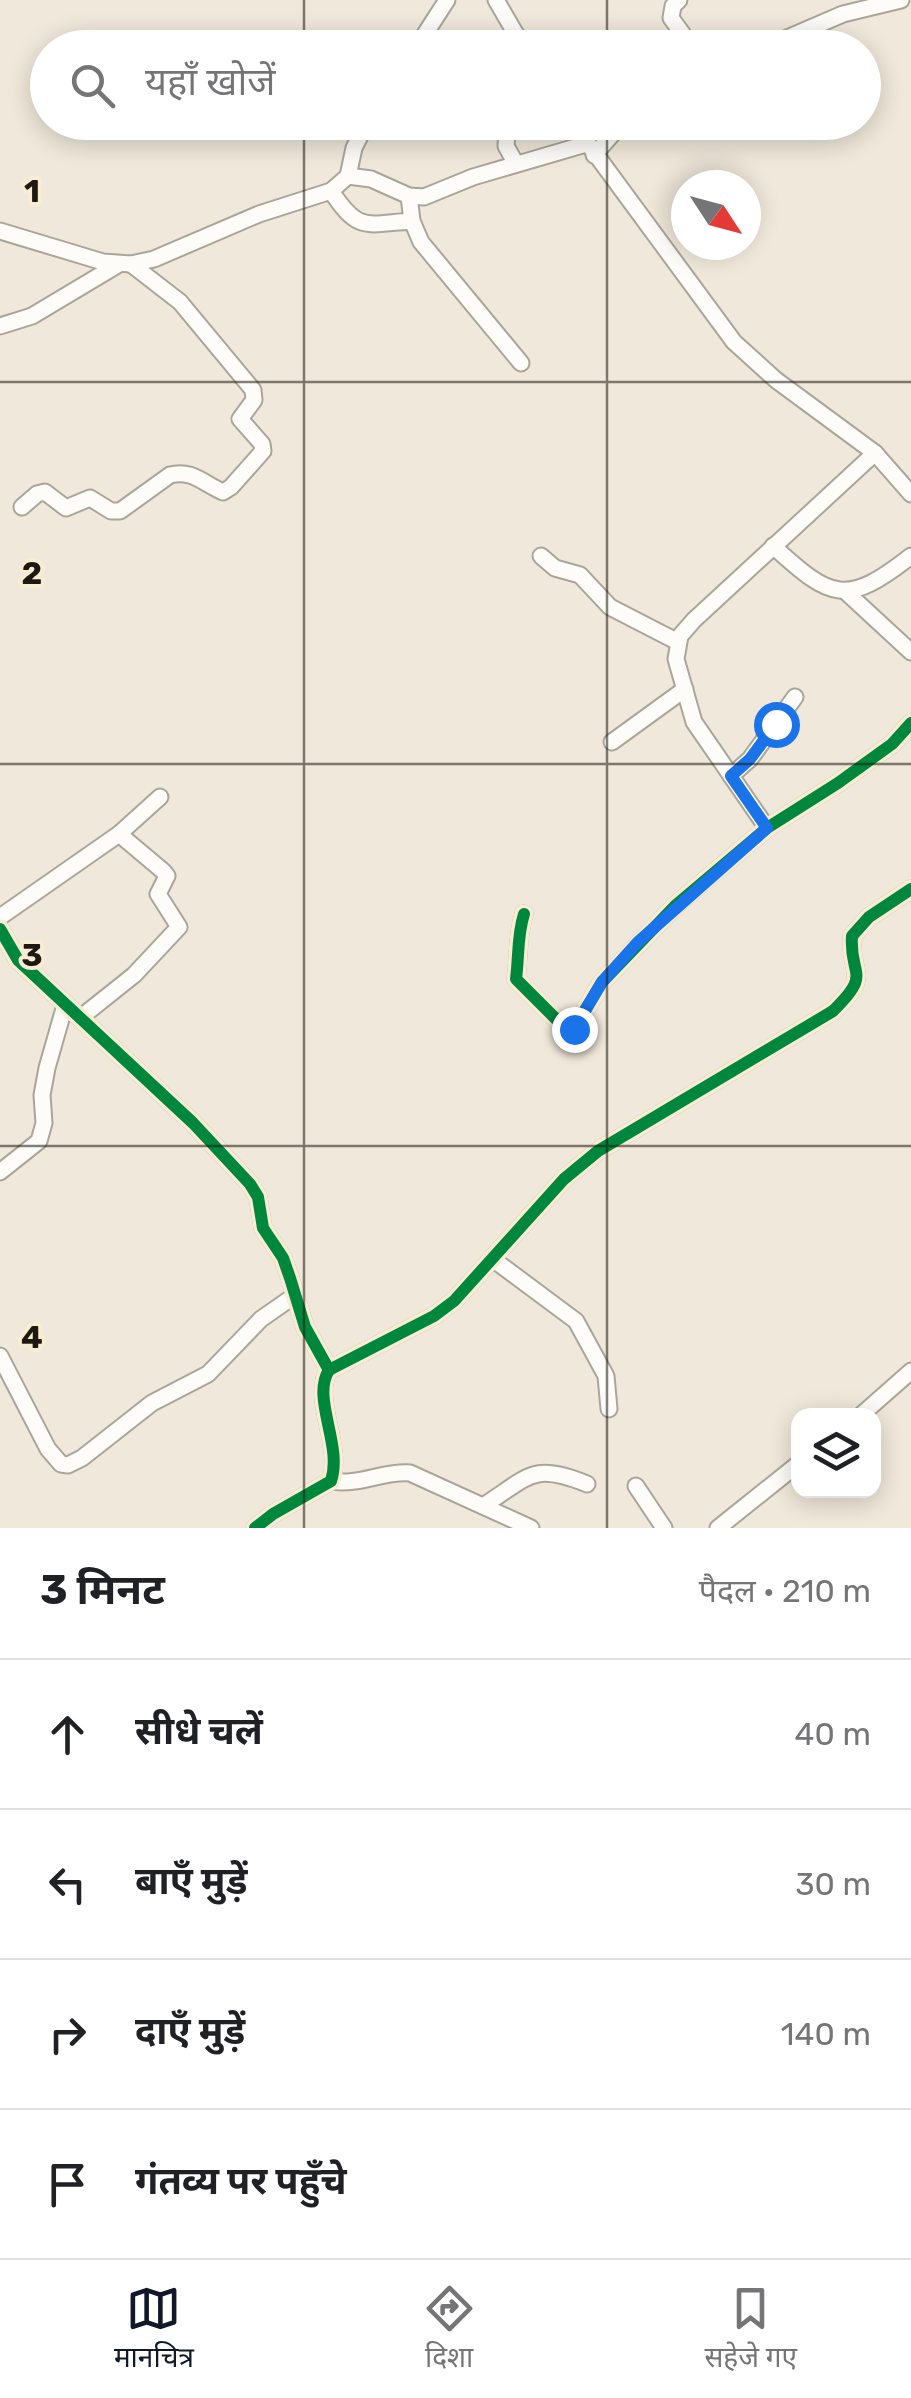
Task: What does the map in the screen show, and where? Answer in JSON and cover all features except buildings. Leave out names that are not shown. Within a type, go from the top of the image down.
[{"type":"street","points":[[428,30],[447,0]]},
{"type":"street","points":[[496,0],[514,30]]},
{"type":"street","points":[[679,0],[671,18],[680,30]]},
{"type":"street","points":[[806,30],[843,14],[901,0]]},
{"type":"street","points":[[0,326],[32,316],[125,264],[166,254],[259,214],[331,191],[348,176],[358,140]]},
{"type":"street","points":[[506,140],[516,164]]},
{"type":"street","points":[[584,140],[734,342],[776,380],[875,453],[911,494]]},
{"type":"street","points":[[348,176],[371,178],[409,196],[442,192],[473,177],[516,164],[590,150],[602,140]]},
{"type":"street","points":[[331,191],[348,216],[359,223],[412,221]]},
{"type":"street","points":[[409,196],[412,221],[432,257],[521,363]]},
{"type":"street","points":[[0,231],[125,264],[180,302],[253,390],[254,400],[240,419],[264,451],[223,492],[179,472],[170,474],[120,511],[111,511],[90,498],[66,508],[44,492],[22,507]]},
{"type":"street","points":[[767,828],[702,736],[676,659],[678,642],[694,620],[875,453]]},
{"type":"street","points":[[773,546],[810,580],[846,591],[860,590],[911,556]]},
{"type":"street","points":[[541,556],[556,568],[580,575],[610,606],[678,642]]},
{"type":"street","points":[[846,591],[911,652]]},
{"type":"street","points":[[612,742],[685,689]]},
{"type":"street","points":[[731,776],[750,759],[795,697]]},
{"type":"street","points":[[524,914],[516,936],[516,979],[559,1022],[574,1029],[602,982],[638,942],[767,828],[838,783],[909,729]]},
{"type":"street","points":[[0,917],[119,834],[160,797]]},
{"type":"street","points":[[80,1018],[134,975],[179,927],[158,894],[167,876],[119,834]]},
{"type":"street","points":[[331,1481],[336,1464],[322,1387],[330,1370],[434,1316],[454,1301],[564,1179],[598,1151],[833,1010],[854,987],[858,976],[852,936],[869,917],[911,889]]},
{"type":"street","points":[[0,929],[18,960],[193,1123],[250,1184],[258,1198],[263,1228],[283,1258],[305,1327],[330,1370]]},
{"type":"street","points":[[0,1172],[39,1141],[44,1122],[46,1068],[65,1004]]},
{"type":"street","points":[[494,1260],[576,1321],[606,1376],[609,1409]]},
{"type":"street","points":[[0,1356],[48,1449],[61,1464],[68,1465],[152,1403],[208,1374],[261,1319],[294,1296]]},
{"type":"street","points":[[869,1408],[911,1371]]},
{"type":"street","points":[[718,1528],[791,1470]]},
{"type":"street","points":[[256,1528],[331,1481],[363,1482],[396,1472],[410,1473],[531,1528]]},
{"type":"street","points":[[483,1506],[539,1472],[559,1473],[587,1484]]},
{"type":"street","points":[[636,1486],[664,1528]]},
{"type":"cycle path","points":[[524,914],[516,979],[559,1022],[574,1029],[602,982],[676,905],[767,828],[892,744],[911,723]]},
{"type":"cycle path","points":[[255,1528],[331,1481],[333,1452],[323,1394],[329,1370],[434,1316],[454,1301],[564,1179],[598,1151],[833,1011],[856,981],[852,936],[869,917],[911,889]]},
{"type":"cycle path","points":[[0,929],[18,960],[193,1123],[250,1184],[258,1197],[263,1228],[283,1258],[305,1327],[329,1370]]},
{"type":"route","points":[[574,1029],[602,982],[638,942],[767,828],[731,776],[750,759],[776,724]]}]
